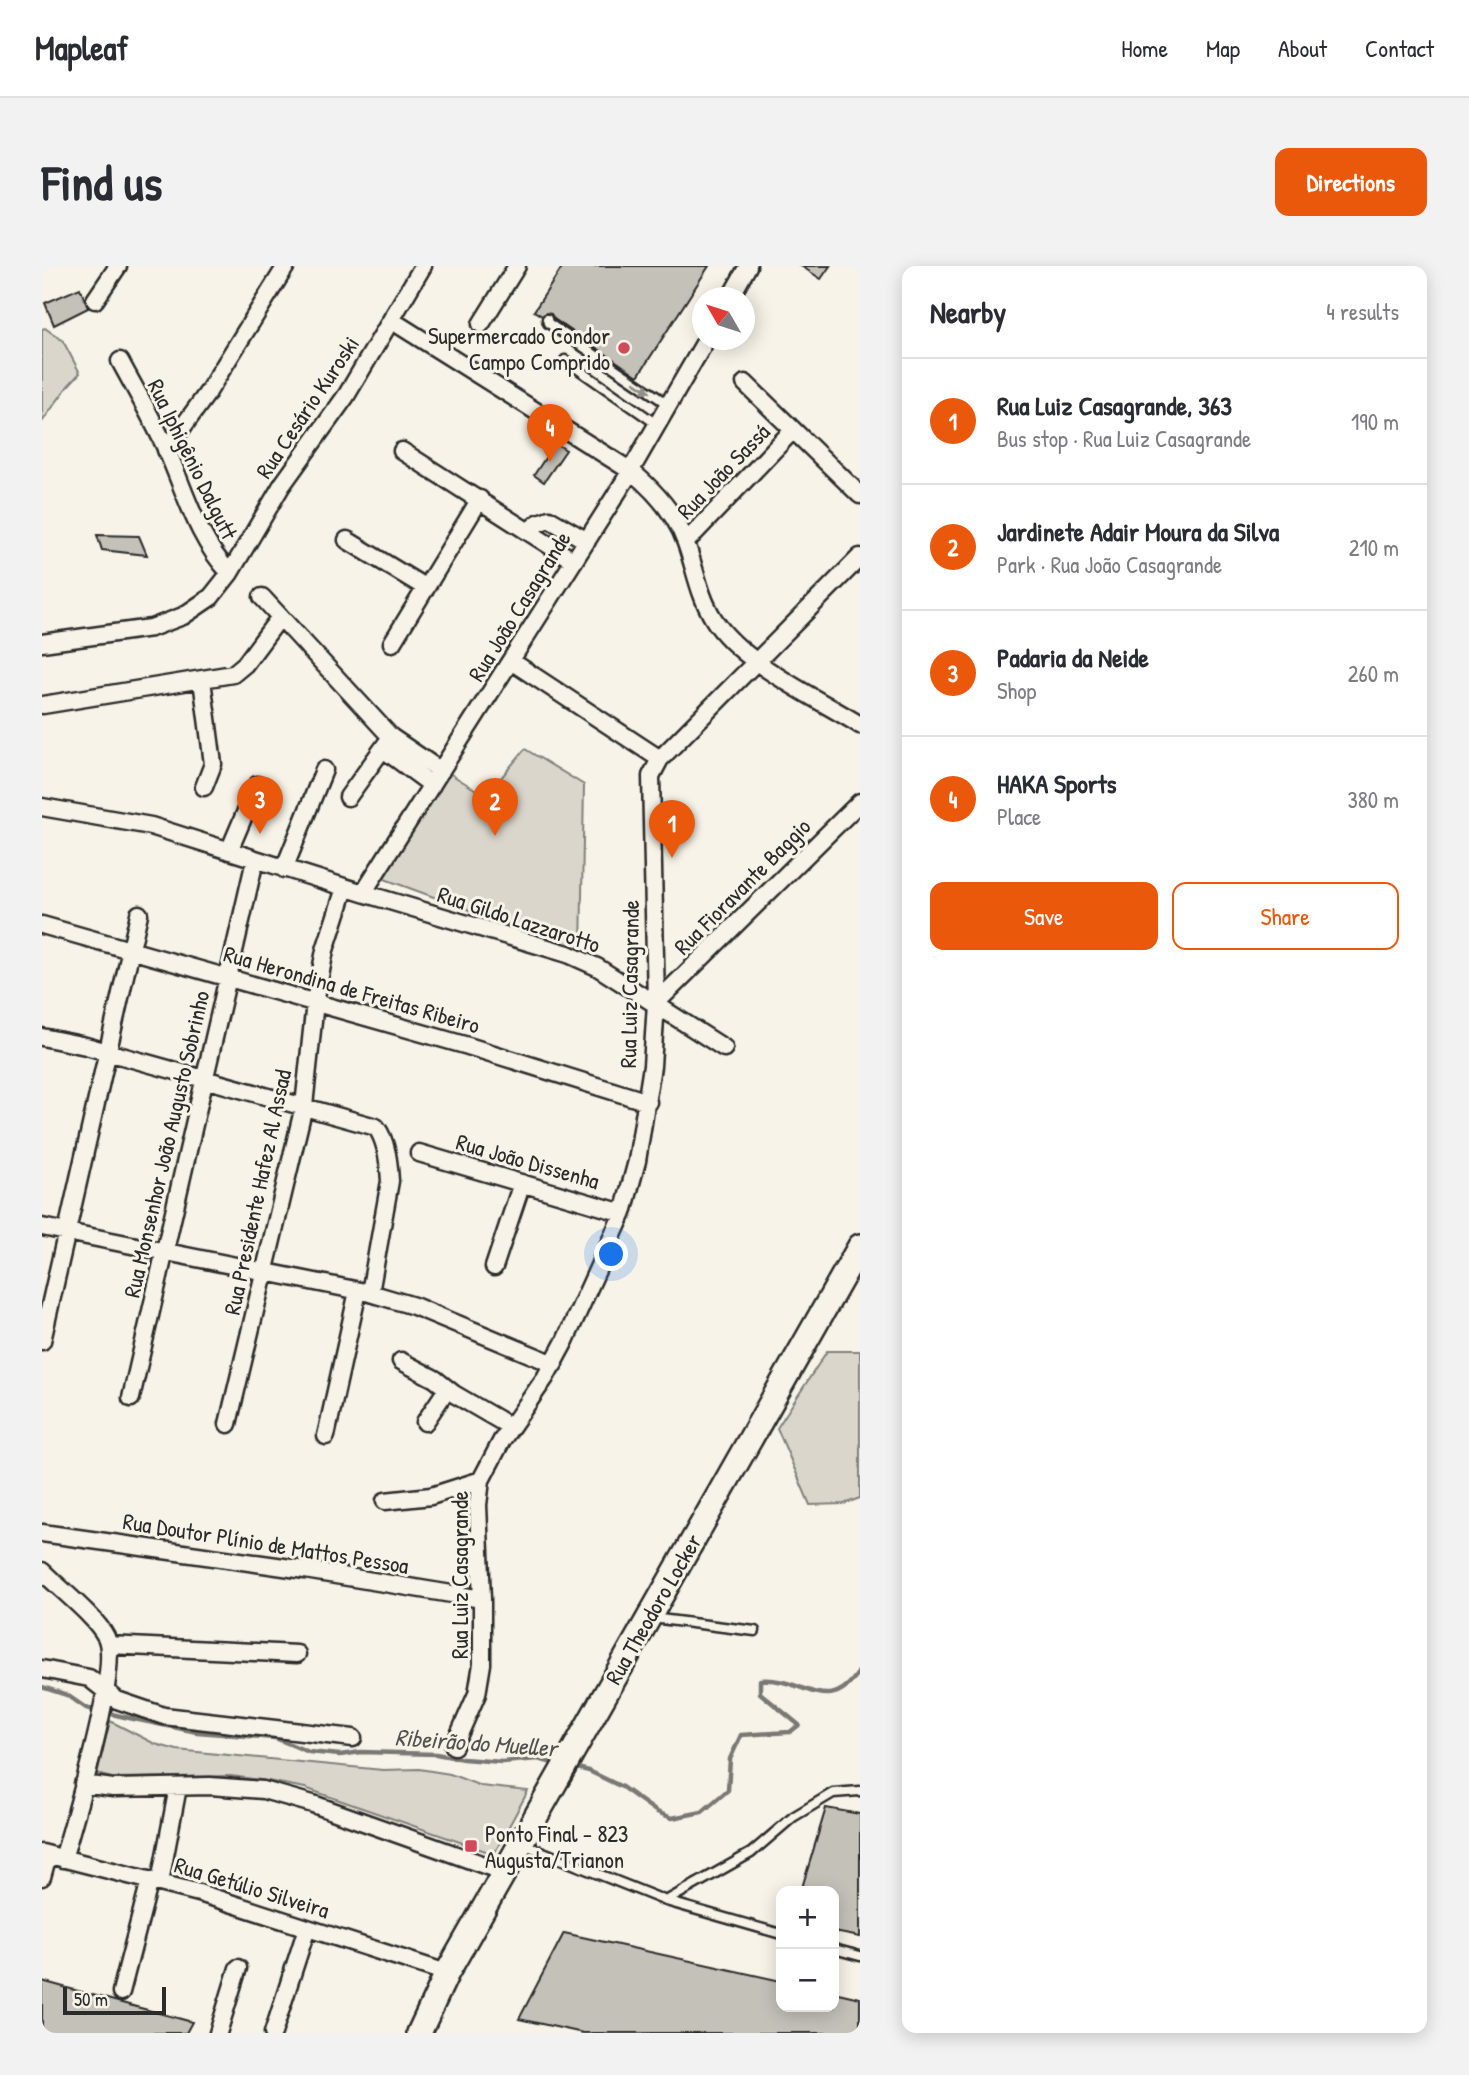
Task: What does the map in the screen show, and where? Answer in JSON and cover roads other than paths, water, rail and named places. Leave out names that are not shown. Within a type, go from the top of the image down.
[{"type":"main road","name":"Rua Theodoro Locker","points":[[419,2033],[447,1973],[860,1246]]},
{"type":"main road","name":"Rua Theodoro Locker","points":[[405,2033],[447,1973]]},
{"type":"street","points":[[95,300],[118,266]]},
{"type":"street","points":[[166,450],[206,396],[286,266]]},
{"type":"street","name":"Rua Cesário Kuroski","points":[[42,643],[136,632],[169,623],[211,597],[230,573],[282,485],[346,396],[423,266]]},
{"type":"street","points":[[481,324],[517,266]]},
{"type":"street","points":[[736,287],[748,266]]},
{"type":"street","points":[[391,320],[631,471],[664,504],[681,530],[713,619],[756,662],[860,725]]},
{"type":"street","name":"Rua João Casagrande","points":[[363,893],[631,471],[700,350]]},
{"type":"street","name":"Rua Iphigênio Dalgutt","points":[[120,360],[166,450],[205,542],[230,573]]},
{"type":"street","points":[[745,383],[860,495]]},
{"type":"street","name":"Rua João Sassá","points":[[686,542],[793,430]]},
{"type":"street","points":[[402,451],[574,561]]},
{"type":"street","points":[[392,643],[480,499]]},
{"type":"street","points":[[529,531],[544,519],[549,519],[587,541]]},
{"type":"street","points":[[347,540],[426,588]]},
{"type":"street","name":"Rua Luiz Casagrande","points":[[454,1746],[471,1708],[480,1679],[482,1599],[478,1504],[481,1480],[511,1427],[554,1364],[577,1317],[623,1213],[637,1161],[648,1102],[656,1003],[650,776],[660,759],[860,557]]},
{"type":"street","points":[[262,597],[387,743],[432,785]]},
{"type":"street","points":[[43,705],[226,677],[239,670],[280,617]]},
{"type":"street","points":[[511,661],[660,759]]},
{"type":"street","points":[[202,680],[213,764],[204,787]]},
{"type":"street","points":[[387,743],[441,771]]},
{"type":"street","points":[[348,797],[387,743]]},
{"type":"street","points":[[284,869],[324,770]]},
{"type":"street","points":[[229,850],[257,785]]},
{"type":"street","name":"Rua Fioravante Baggio","points":[[656,1003],[860,802]]},
{"type":"street","name":"Rua Gildo Lazzarotto","points":[[42,807],[132,821],[568,954],[597,967],[724,1048]]},
{"type":"street","name":"Rua Monsenhor João Augusto Sobrinho","points":[[131,1398],[255,860]]},
{"type":"street","name":"Rua Presidente Hafez Al Assad","points":[[228,1424],[304,1106],[315,1002],[325,950],[345,888]]},
{"type":"street","points":[[42,1341],[139,914]]},
{"type":"street","name":"Rua Herondina de Freitas Ribeiro","points":[[42,925],[468,1046],[648,1102]]},
{"type":"street","points":[[42,1037],[376,1127],[382,1137],[390,1181],[326,1436]]},
{"type":"street","name":"Rua João Dissenha","points":[[419,1153],[623,1213]]},
{"type":"street","points":[[494,1268],[522,1183]]},
{"type":"street","points":[[42,1227],[364,1292],[414,1306],[554,1364]]},
{"type":"street","points":[[401,1361],[511,1427]]},
{"type":"street","points":[[425,1422],[447,1389]]},
{"type":"street","points":[[385,1501],[431,1496],[481,1480]]},
{"type":"street","name":"Rua Doutor Plínio de Mattos Pessoa","points":[[42,1533],[305,1570],[482,1599]]},
{"type":"street","points":[[42,1571],[97,1625],[109,1645],[103,1705],[83,1784],[42,1877]]},
{"type":"street","points":[[109,1645],[297,1654]]},
{"type":"street","points":[[42,1669],[89,1678],[103,1705]]},
{"type":"street","points":[[103,1705],[134,1707],[164,1716],[353,1738]]},
{"type":"street","points":[[83,1784],[113,1788],[235,1787],[288,1796],[504,1872]]},
{"type":"street","points":[[121,1992],[155,1881],[178,1787]]},
{"type":"street","name":"Rua Getúlio Silveira","points":[[51,1856],[155,1881],[447,1973]]},
{"type":"street","points":[[273,2033],[307,1928]]},
{"type":"street","points":[[213,2032],[238,1968]]},
{"type":"lane","points":[[547,319],[548,323],[669,405]]},
{"type":"lane","points":[[565,360],[658,425]]},
{"type":"lane","points":[[649,1618],[755,1631]]},
{"type":"lane","points":[[666,1901],[751,1853],[793,1817],[833,1793],[860,1791]]},
{"type":"lane","points":[[521,1843],[666,1901],[776,1933]]},
{"type":"lane","points":[[839,1950],[860,1956]]},
{"type":"waterway","name":"Ribeirão do Mueller","points":[[573,1767],[589,1771],[622,1787],[657,1812],[672,1818],[702,1812],[728,1790],[730,1759],[741,1735],[790,1732],[799,1725],[760,1693],[760,1680],[776,1680],[826,1694],[837,1692],[848,1685],[860,1670]]},
{"type":"waterway","name":"Ribeirão do Mueller","points":[[42,1687],[67,1695],[86,1708],[197,1732],[275,1738],[309,1752],[340,1755],[361,1752],[436,1754],[502,1762],[538,1759],[557,1764]]},
{"type":"place","name":"Supermercado Condor Campo Comprido","points":[[624,348]]},
{"type":"place","name":"HAKA Sports","points":[[550,462]]},
{"type":"place","name":"Padaria da Neide","points":[[260,834]]},
{"type":"place","name":"Jardinete Adair Moura da Silva","points":[[495,836]]},
{"type":"place","name":"Rua Luiz Casagrande, 363","points":[[672,858]]},
{"type":"place","name":"Ponto Final - 823 Augusta/Trianon","points":[[471,1846]]}]
